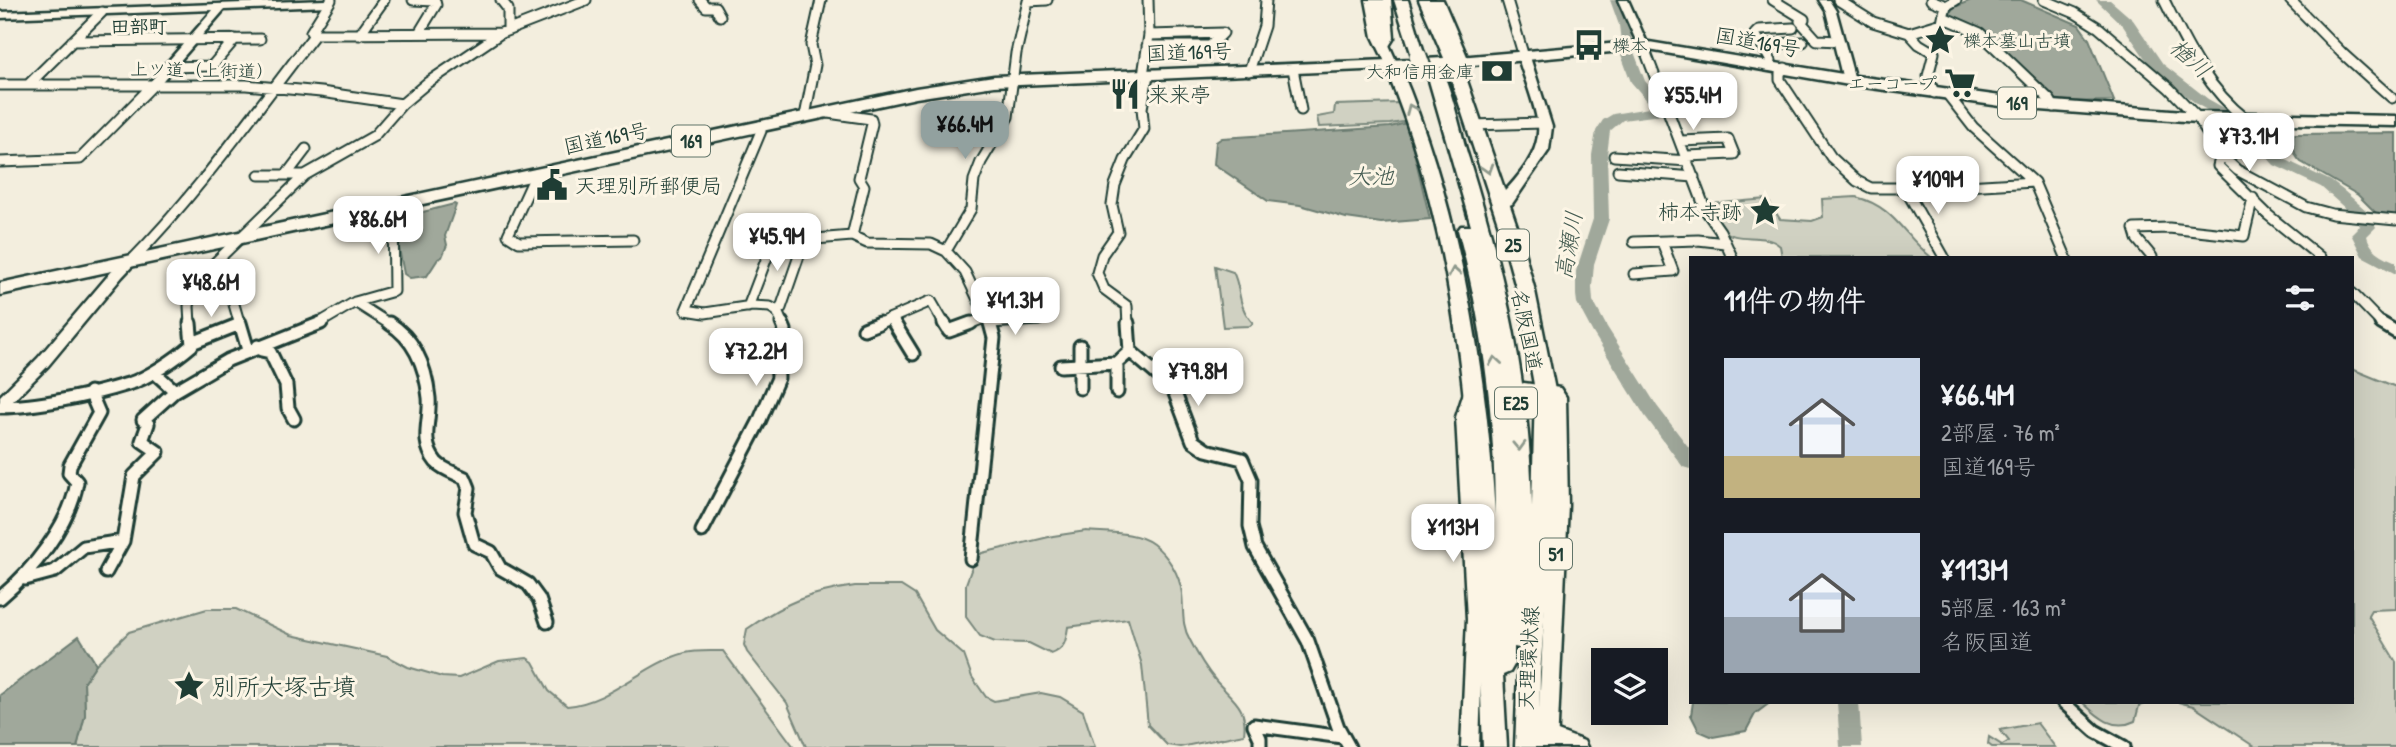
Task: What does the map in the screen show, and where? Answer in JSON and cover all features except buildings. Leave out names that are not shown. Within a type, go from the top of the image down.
[{"type":"highway","points":[[1384,0],[1387,37],[1384,43]]},
{"type":"highway","name":"E25","points":[[1401,0],[1437,63]]},
{"type":"highway","name":"E25","points":[[1412,0],[1437,63]]},
{"type":"highway","points":[[1426,0],[1445,38],[1437,63]]},
{"type":"highway","name":"国道169号","points":[[0,289],[805,116],[954,86],[1012,80],[1437,63],[1643,46],[1941,94],[2054,107],[2246,120],[2396,121]]},
{"type":"highway","name":"25","points":[[1437,63],[1465,104],[1526,291],[1535,390]]},
{"type":"highway","name":"名阪国道","points":[[1437,63],[1498,378],[1504,527],[1501,747]]},
{"type":"highway","name":"名阪国道","points":[[1437,63],[1490,263],[1507,335],[1513,377],[1520,471],[1520,747]]},
{"type":"highway","points":[[1392,65],[1416,121],[1426,155],[1481,388]]},
{"type":"highway","name":"E25","points":[[1481,388],[1495,747]]},
{"type":"highway","name":"E25","points":[[1527,747],[1528,673],[1544,493],[1535,390]]},
{"type":"main road","points":[[1372,0],[1379,37],[1392,65]]},
{"type":"main road","points":[[1437,0],[1437,63]]},
{"type":"main road","points":[[1499,205],[1507,201],[1542,150],[1544,123],[1524,57]]},
{"type":"main road","name":"天理環状線","points":[[1535,390],[1554,392],[1558,397],[1559,505],[1547,741]]},
{"type":"street","points":[[28,85],[109,0]]},
{"type":"street","points":[[359,35],[383,0]]},
{"type":"street","points":[[413,0],[435,1],[436,5],[419,33]]},
{"type":"street","points":[[501,0],[508,9],[504,32]]},
{"type":"street","points":[[192,343],[189,306],[195,282],[305,175],[374,136],[402,104],[427,83],[504,32],[570,2],[586,0]]},
{"type":"street","points":[[700,0],[706,7],[715,8],[720,16]]},
{"type":"street","points":[[805,116],[815,65],[811,45],[821,0]]},
{"type":"street","points":[[946,251],[971,209],[974,180],[981,162],[1008,117],[1012,80],[1028,1],[1047,0]]},
{"type":"street","points":[[1148,0],[1149,35],[1142,108],[1144,129],[1125,160],[1115,185],[1112,205],[1118,232],[1098,257],[1096,268],[1101,287],[1127,306],[1130,351],[1173,388],[1193,441],[1206,450],[1242,458],[1246,465],[1254,484],[1251,534],[1256,551],[1291,606],[1312,652],[1330,710],[1346,742]]},
{"type":"street","points":[[1249,71],[1264,26],[1268,8],[1266,0]]},
{"type":"street","points":[[1507,0],[1524,57]]},
{"type":"street","points":[[1623,0],[1681,141],[1706,211],[1732,256]]},
{"type":"street","points":[[1773,0],[1804,19],[1800,21],[1817,40],[1839,41]]},
{"type":"street","points":[[1824,0],[1831,11],[1849,80]]},
{"type":"street","points":[[1839,0],[1872,22],[1909,33],[1919,44],[1934,53],[1926,67],[1927,80],[2034,182],[2066,256]]},
{"type":"street","points":[[1930,0],[1946,6]]},
{"type":"street","points":[[1909,33],[1942,23],[1946,6],[1956,0]]},
{"type":"street","points":[[2044,0],[2075,13],[2099,28],[2169,88],[2197,117],[2221,155],[2237,170],[2306,207],[2332,214],[2396,220]]},
{"type":"street","points":[[2164,0],[2188,48],[2225,103],[2246,120]]},
{"type":"street","points":[[2290,0],[2342,53],[2392,98]]},
{"type":"street","points":[[0,15],[329,1],[312,33],[315,34]]},
{"type":"street","points":[[0,162],[80,159],[154,84],[224,4]]},
{"type":"street","points":[[1943,17],[1980,33],[2050,100],[2054,107]]},
{"type":"street","points":[[1793,28],[1759,30],[1755,34],[1777,67],[1780,80],[1828,153],[1860,185],[1906,190],[2034,182]]},
{"type":"street","points":[[315,34],[504,32]]},
{"type":"street","points":[[1147,46],[1210,46],[1223,33],[1149,35]]},
{"type":"street","points":[[0,406],[43,362],[117,274],[204,179],[272,86],[315,34]]},
{"type":"street","points":[[1182,34],[1182,46]]},
{"type":"street","points":[[72,41],[260,38]]},
{"type":"street","points":[[167,67],[212,66],[235,39]]},
{"type":"street","points":[[1762,45],[1803,42]]},
{"type":"street","points":[[1293,69],[1301,110]]},
{"type":"street","name":"上ツ道（上街道）","points":[[0,85],[272,86],[402,104]]},
{"type":"street","points":[[824,113],[871,119],[859,178],[864,186],[852,236]]},
{"type":"street","points":[[1472,125],[1544,123]]},
{"type":"street","points":[[702,531],[760,422],[778,378],[777,354],[785,330],[777,311],[762,305],[705,313],[686,310],[761,131],[760,126]]},
{"type":"street","points":[[1614,156],[1687,158],[1734,154],[1728,139],[1681,141]]},
{"type":"street","points":[[286,174],[306,149]]},
{"type":"street","points":[[2221,155],[2218,166],[2268,215],[2319,256]]},
{"type":"street","points":[[1618,171],[1694,177]]},
{"type":"street","points":[[259,174],[305,175]]},
{"type":"street","points":[[536,174],[508,235],[519,242],[633,240]]},
{"type":"street","points":[[1906,190],[1943,256]]},
{"type":"street","points":[[2151,256],[2137,239],[2134,229],[2169,228],[2244,236],[2253,198]]},
{"type":"street","points":[[106,572],[124,541],[131,482],[158,452],[142,441],[148,424],[143,420],[175,391],[253,348],[323,322],[355,302],[394,291],[393,205]]},
{"type":"street","points":[[791,242],[852,236],[867,243],[931,244],[946,251],[965,272],[988,320],[994,353],[984,423],[971,559]]},
{"type":"street","points":[[1634,242],[1698,240],[1725,243]]},
{"type":"street","points":[[1634,274],[1673,271],[1662,242]]},
{"type":"street","points":[[748,307],[771,247]]},
{"type":"street","points":[[777,311],[781,308],[800,253]]},
{"type":"street","points":[[2354,295],[2385,327],[2396,332]]},
{"type":"street","points":[[233,301],[240,324],[253,348],[270,352],[286,385],[288,408],[294,419]]},
{"type":"street","points":[[864,329],[931,301],[949,331],[988,320],[1039,320]]},
{"type":"street","points":[[355,302],[397,328],[412,343],[429,399],[425,438],[437,463],[465,478],[468,488],[465,512],[474,544],[491,552],[500,568],[528,584],[539,599],[547,622]]},
{"type":"street","points":[[891,318],[913,354]]},
{"type":"street","points":[[0,406],[22,407],[123,386],[182,354],[192,343],[240,324]]},
{"type":"street","points":[[1080,346],[1080,388]]},
{"type":"street","points":[[1061,366],[1117,363],[1130,351]]},
{"type":"street","points":[[1117,363],[1118,392]]},
{"type":"street","points":[[153,372],[175,391]]},
{"type":"street","points":[[1470,747],[1475,619],[1463,416],[1481,388]]},
{"type":"street","points":[[0,598],[25,579],[57,534],[76,488],[77,482],[69,473],[70,465],[99,413],[90,392]]},
{"type":"street","points":[[25,579],[55,571],[84,547],[124,541]]},
{"type":"street","points":[[2065,704],[2095,731],[2124,747]]},
{"type":"street","points":[[1260,747],[1260,738],[1254,725],[1346,742]]},
{"type":"street","points":[[1547,741],[1578,747]]},
{"type":"shaded area","points":[[1399,103],[1409,121],[1319,127],[1317,117],[1334,114],[1335,105]]},
{"type":"shaded area","points":[[1856,197],[1880,207],[1930,256],[1782,256],[1780,246],[1766,239],[1728,233],[1720,227],[1708,204],[1767,199],[1780,219],[1812,221],[1823,217],[1822,199]]},
{"type":"shaded area","points":[[1215,266],[1233,272],[1244,310],[1253,323],[1250,326],[1223,327]]},
{"type":"shaded area","points":[[2354,370],[2396,387],[2396,609],[2371,610],[2368,615],[2396,662],[2396,747],[2255,747],[2193,706],[2186,704],[2354,704]]},
{"type":"shaded area","points":[[1086,531],[1138,537],[1153,544],[1164,554],[1181,587],[1187,634],[1209,672],[1241,710],[1245,725],[1244,734],[1180,747],[1167,745],[1148,725],[1142,665],[1128,619],[1068,627],[1064,644],[1051,654],[1029,643],[995,642],[980,636],[966,617],[966,584],[975,559],[982,553]]},
{"type":"shaded area","points":[[855,586],[901,586],[915,595],[935,630],[964,655],[972,677],[986,697],[994,701],[1041,693],[1060,697],[1083,711],[1095,747],[806,747],[787,703],[747,652],[744,645],[747,629],[798,600]]},
{"type":"shaded area","points":[[207,609],[236,609],[291,635],[387,656],[408,667],[442,677],[459,678],[499,661],[527,658],[533,662],[549,691],[567,706],[599,698],[670,658],[694,651],[723,651],[794,747],[77,747],[85,715],[84,682],[96,664],[129,632]]},
{"type":"shaded area","points":[[2084,704],[2144,704],[2139,706],[2135,721],[2127,724],[2113,724]]},
{"type":"shaded area","points":[[2037,723],[2055,747],[1992,747],[1988,744],[1989,737],[2002,745],[2009,741],[2000,730]]},
{"type":"water","points":[[1971,0],[2021,0],[2079,25],[2089,39],[2114,101],[2060,102],[2055,99],[1986,32],[1949,16],[1953,8]]},
{"type":"water","name":"大池","points":[[1407,123],[1430,219],[1381,223],[1346,218],[1300,205],[1268,201],[1214,164],[1216,142],[1222,138],[1390,127]]},
{"type":"water","points":[[2396,133],[2396,216],[2378,215],[2358,195],[2301,162],[2294,150],[2294,134]]},
{"type":"water","points":[[456,205],[445,236],[447,245],[442,257],[427,276],[410,278],[404,274],[399,248],[403,217]]},
{"type":"water","points":[[79,636],[96,664],[84,682],[85,715],[77,747],[0,747],[0,695]]},
{"type":"water","points":[[1693,704],[1768,704],[1755,714],[1746,731],[1713,737],[1699,731],[1691,715]]},
{"type":"waterway","name":"高瀬川","points":[[1616,0],[1626,25],[1626,39]]},
{"type":"waterway","name":"楢川","points":[[2102,0],[2128,23],[2158,67],[2203,102],[2248,127],[2279,162],[2326,184],[2362,215],[2368,227],[2359,234],[2364,247],[2372,256],[2396,269]]},
{"type":"waterway","name":"高瀬川","points":[[1627,52],[1638,82],[1657,103],[1655,112],[1612,119],[1603,131],[1599,155],[1601,219],[1584,271],[1585,303],[1651,411],[1689,461]]},
{"type":"waterway","name":"高瀬川","points":[[1848,704],[1851,747]]},
{"type":"place","name":"櫟本墓山古墳","points":[[1940,40]]},
{"type":"place","name":"櫟本","points":[[1589,45]]},
{"type":"place","name":"大和信用金庫","points":[[1497,71]]},
{"type":"place","name":"エーコープ","points":[[1960,83]]},
{"type":"place","name":"来来亭","points":[[1125,94]]},
{"type":"place","name":"天理別所郵便局","points":[[552,185]]},
{"type":"place","name":"柿本寺跡","points":[[1765,211]]},
{"type":"place","name":"別所大塚古墳","points":[[189,686]]},
{"type":"district","name":"田部町","points":[[139,26]]}]
